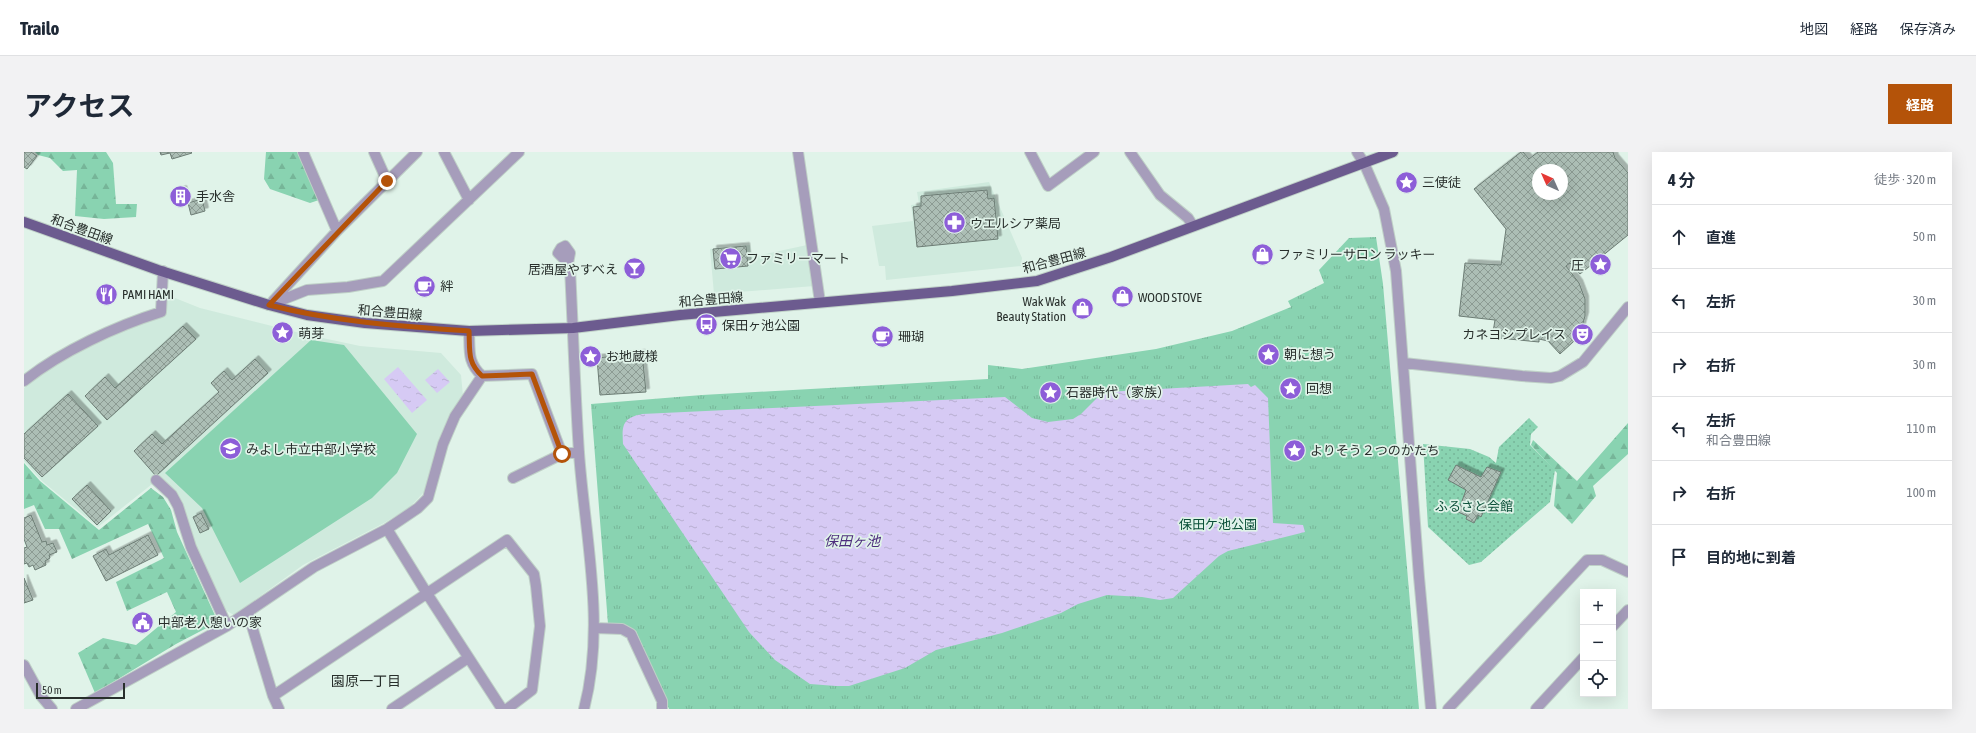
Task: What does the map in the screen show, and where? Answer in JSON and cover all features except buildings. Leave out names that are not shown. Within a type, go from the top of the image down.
[{"type":"main road","name":"和合豊田線","points":[[24,222],[164,271],[269,305],[307,315],[365,323],[469,331],[572,328],[680,314],[952,291],[1037,281],[1111,257],[1393,152]]},
{"type":"street","points":[[303,152],[337,231]]},
{"type":"street","points":[[374,152],[387,181]]},
{"type":"street","points":[[269,305],[337,231],[417,152]]},
{"type":"street","points":[[444,152],[469,200]]},
{"type":"street","points":[[269,305],[307,290],[348,287],[383,281],[519,152]]},
{"type":"street","points":[[798,152],[820,302]]},
{"type":"street","points":[[1030,152],[1048,186],[1094,152]]},
{"type":"street","points":[[1357,152],[1364,163],[1384,210],[1396,271],[1419,577],[1431,709]]},
{"type":"street","points":[[1133,153],[1160,195],[1188,218],[1193,226]]},
{"type":"street","points":[[568,263],[579,452],[595,628],[591,682],[584,709]]},
{"type":"street","points":[[24,381],[39,369],[66,353],[138,319],[162,312],[164,271]]},
{"type":"street","points":[[1404,362],[1522,376],[1551,378],[1560,376],[1583,362],[1628,307]]},
{"type":"street","points":[[469,331],[470,361],[482,376],[532,374],[562,454]]},
{"type":"street","points":[[76,709],[227,626],[314,567],[386,528],[418,508],[428,498],[443,444],[455,416],[482,376]]},
{"type":"street","points":[[513,478],[562,454],[579,452]]},
{"type":"street","points":[[156,480],[172,495],[178,506],[191,547],[227,626]]},
{"type":"street","points":[[386,528],[502,709]]},
{"type":"street","points":[[273,696],[426,592],[507,540],[534,574],[540,626],[532,690],[506,709]]},
{"type":"street","points":[[1448,709],[1587,560],[1602,560],[1628,572]]},
{"type":"street","points":[[1614,625],[1628,610]]},
{"type":"street","points":[[248,613],[273,696],[279,709]]},
{"type":"street","points":[[595,628],[622,629],[631,634],[662,701],[662,709]]},
{"type":"street","points":[[392,709],[468,658]]},
{"type":"street","points":[[1536,709],[1580,661]]},
{"type":"street","points":[[24,665],[41,696],[52,709]]},
{"type":"shaded area","points":[[989,182],[1022,258],[1021,266],[886,280],[885,266],[879,266],[872,226],[913,221],[911,205],[919,204],[917,192]]},
{"type":"shaded area","points":[[750,245],[752,257],[807,245],[814,286],[714,294],[710,249]]},
{"type":"shaded area","name":"みよし市立中部小学校","points":[[165,294],[200,308],[304,334],[360,346],[441,353],[461,375],[463,396],[454,409],[440,437],[425,491],[409,508],[384,523],[303,565],[234,615],[225,610],[197,549],[179,496],[161,477],[98,527],[42,481],[24,461],[24,388],[41,373],[68,356],[139,323],[165,316]]},
{"type":"green space","points":[[35,152],[106,152],[113,163],[116,204],[137,204],[136,217],[104,219],[75,216],[77,170],[63,171],[50,158],[38,155]]},
{"type":"green space","points":[[266,152],[298,152],[319,200],[310,203],[270,189],[264,179]]},
{"type":"green space","name":"保田ケ池公園","points":[[1376,237],[1383,284],[1419,709],[669,709],[636,631],[608,624],[591,404],[702,395],[988,379],[988,365],[1022,369],[1156,349],[1232,331],[1291,307],[1288,301],[1324,283],[1319,270],[1349,238]]},
{"type":"green space","points":[[311,340],[344,345],[417,434],[397,473],[372,498],[240,583],[202,508],[165,473]]},
{"type":"green space","name":"ふるさと会館","points":[[1529,418],[1538,427],[1531,434],[1530,445],[1555,470],[1550,502],[1481,562],[1469,565],[1428,527],[1423,444],[1470,449],[1489,457],[1496,463],[1499,447]]},
{"type":"green space","points":[[1628,423],[1628,454],[1593,486],[1596,496],[1572,524],[1554,506],[1557,473],[1531,445],[1533,440],[1577,481]]},
{"type":"green space","points":[[24,463],[40,481],[99,530],[151,488],[163,497],[171,510],[177,532],[218,622],[176,644],[95,693],[78,653],[103,638],[136,645],[176,612],[167,592],[127,611],[116,582],[164,558],[148,524],[72,559],[59,529],[45,529],[34,505],[24,509]]},
{"type":"water","points":[[398,367],[427,400],[412,413],[384,379]]},
{"type":"water","points":[[438,369],[450,382],[437,393],[425,380]]},
{"type":"water","name":"保田ヶ池","points":[[1248,384],[1251,387],[1255,385],[1268,398],[1273,523],[1303,525],[1305,532],[1228,551],[1219,556],[1173,598],[1160,600],[1142,597],[1107,595],[1078,604],[1061,613],[1002,633],[936,650],[905,668],[849,686],[810,684],[775,660],[749,632],[623,444],[623,428],[625,424],[630,418],[642,414],[1005,397],[1032,418],[1048,422],[1073,419],[1081,414],[1101,394],[1106,392]]},
{"type":"place","name":"三使徒","points":[[1407,182]]},
{"type":"place","name":"手水舎","points":[[180,196]]},
{"type":"place","name":"ウエルシア薬局","points":[[955,223]]},
{"type":"place","name":"ファミリーサロン ラッキー","points":[[1262,254]]},
{"type":"place","name":"ファミリーマート","points":[[730,258]]},
{"type":"place","name":"圧","points":[[1600,265]]},
{"type":"place","name":"居酒屋やすべえ","points":[[634,269]]},
{"type":"place","name":"絆","points":[[425,286]]},
{"type":"place","name":"PAMI HAMI","points":[[106,294]]},
{"type":"place","name":"WOOD STOVE","points":[[1122,297]]},
{"type":"place","name":"Wak Wak Beauty Station","points":[[1082,308]]},
{"type":"place","name":"保田ヶ池公園","points":[[707,325]]},
{"type":"place","name":"萌芽","points":[[282,333]]},
{"type":"place","name":"カネヨシプレイス","points":[[1582,334]]},
{"type":"place","name":"珊瑚","points":[[883,336]]},
{"type":"place","name":"朝に想う","points":[[1269,354]]},
{"type":"place","name":"お地蔵様","points":[[591,356]]},
{"type":"place","name":"回想","points":[[1291,388]]},
{"type":"place","name":"石器時代（家族）","points":[[1050,392]]},
{"type":"place","name":"みよし市立中部小学校","points":[[230,449]]},
{"type":"place","name":"よりそう２つのかたち","points":[[1294,450]]},
{"type":"place","name":"中部老人憩いの家","points":[[142,622]]},
{"type":"district","name":"園原一丁目","points":[[366,681]]},
{"type":"route","points":[[387,181],[337,231],[269,305],[307,315],[365,323],[469,331],[470,361],[482,376],[532,374],[562,454]]}]
